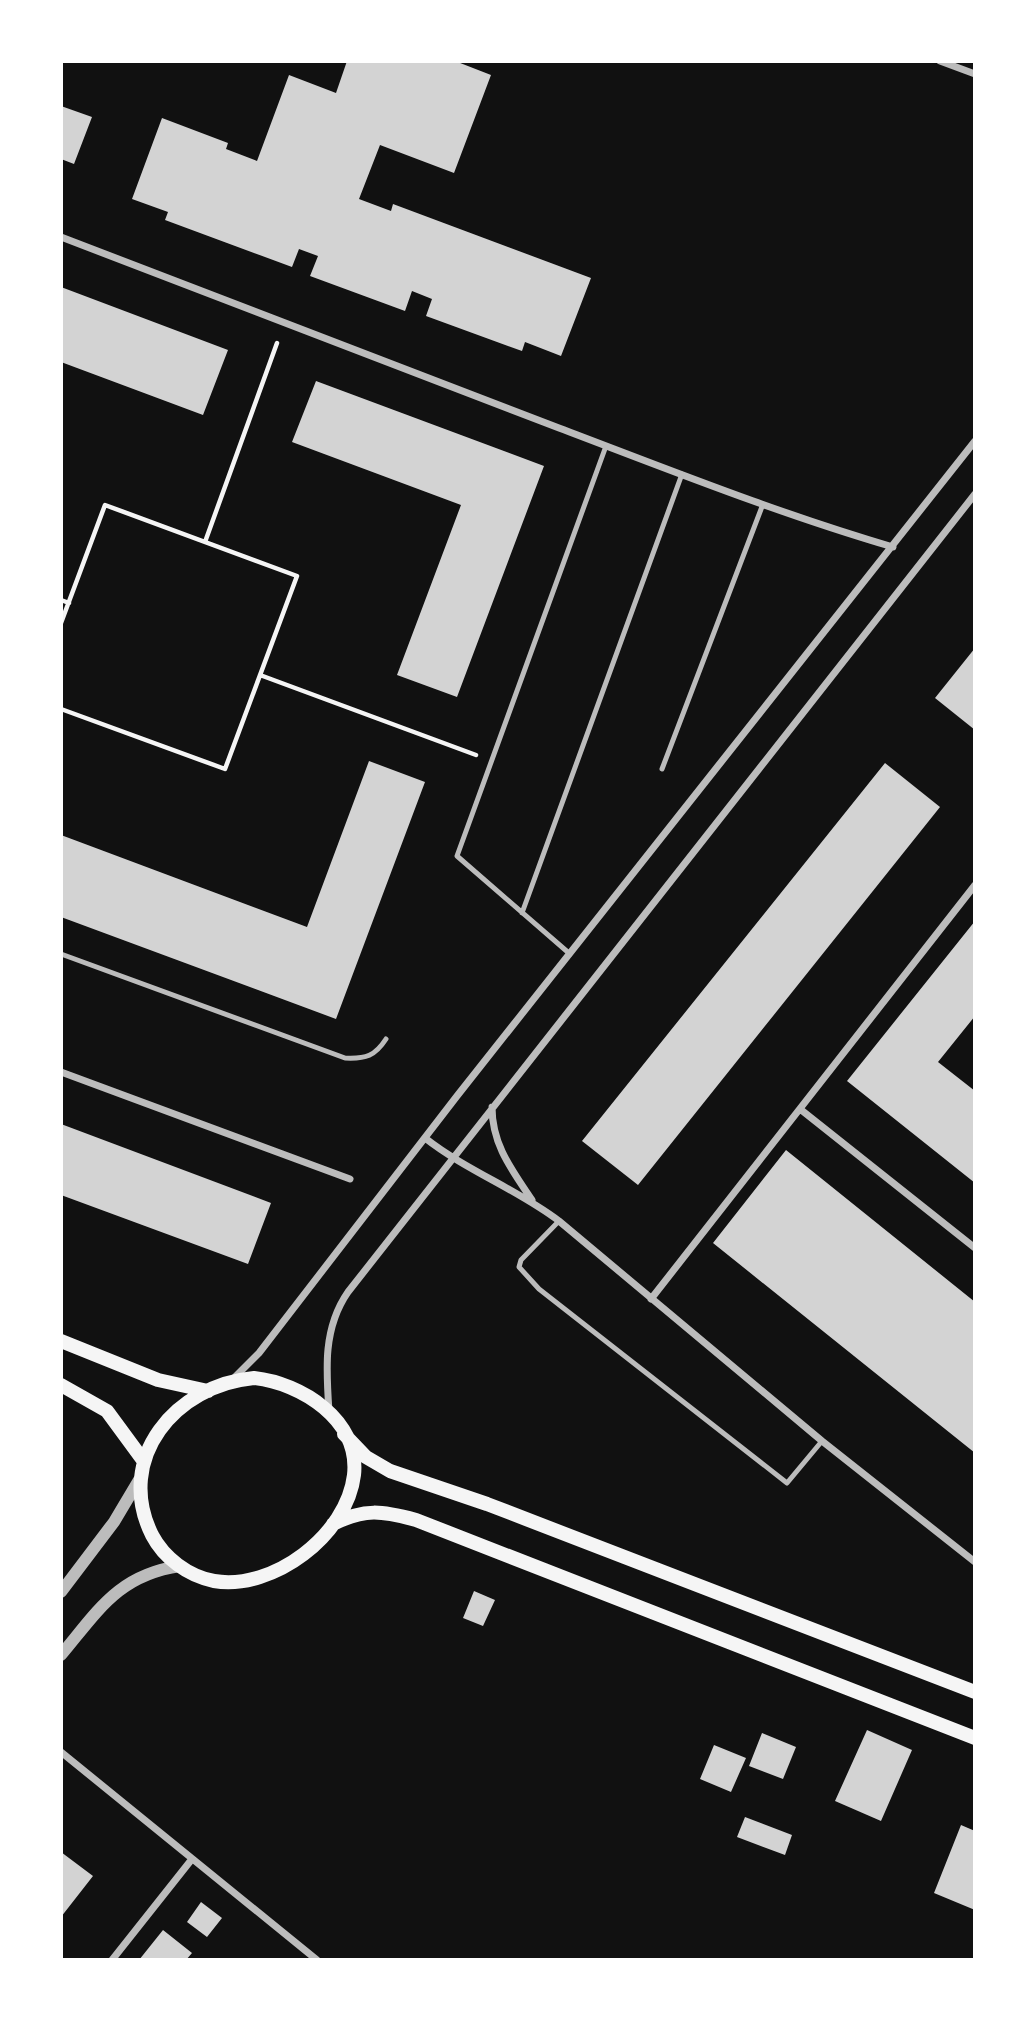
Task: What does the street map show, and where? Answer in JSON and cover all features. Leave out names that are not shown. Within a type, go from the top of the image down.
[{"type":"main road","points":[[61,1341],[158,1380],[208,1391]]},
{"type":"main road","points":[[344,1434],[353,1456],[354,1477],[348,1497],[333,1524],[294,1560],[256,1578],[228,1583],[211,1580],[180,1566],[161,1549],[150,1531],[139,1499],[139,1480],[144,1460],[156,1435],[174,1413],[208,1391],[230,1381],[254,1378],[283,1382],[309,1395],[329,1412],[360,1452],[384,1468],[487,1504],[975,1692]]},
{"type":"main road","points":[[61,1385],[107,1412],[144,1460]]},
{"type":"main road","points":[[333,1524],[365,1512],[386,1513],[416,1520],[975,1738]]},
{"type":"street","points":[[940,61],[974,74]]},
{"type":"street","points":[[61,237],[284,325],[606,446],[763,504],[893,547]]},
{"type":"street","points":[[230,1381],[258,1353],[975,441]]},
{"type":"street","points":[[329,1412],[326,1360],[336,1313],[361,1274],[975,494]]},
{"type":"street","points":[[651,1298],[975,885]]},
{"type":"street","points":[[61,1072],[350,1179]]},
{"type":"street","points":[[492,1107],[492,1122],[499,1149],[533,1201]]},
{"type":"street","points":[[800,1109],[975,1248]]},
{"type":"street","points":[[425,1138],[451,1158],[533,1201],[559,1221],[821,1441],[975,1562]]},
{"type":"street","points":[[61,1592],[114,1522],[139,1480]]},
{"type":"street","points":[[61,1655],[115,1591],[140,1576],[180,1566]]},
{"type":"street","points":[[61,1752],[317,1960]]},
{"type":"street","points":[[112,1960],[192,1859]]},
{"type":"lane","points":[[570,954],[457,856],[606,446]]},
{"type":"lane","points":[[522,913],[682,474]]},
{"type":"lane","points":[[662,769],[763,504]]},
{"type":"lane","points":[[61,954],[345,1058],[362,1059],[377,1053],[386,1039]]},
{"type":"lane","points":[[559,1221],[521,1260],[519,1267],[539,1289],[787,1483],[821,1441]]},
{"type":"path","points":[[205,542],[284,325]]},
{"type":"path","points":[[61,623],[105,505],[297,576],[225,769],[61,709]]},
{"type":"path","points":[[61,600],[69,603]]},
{"type":"path","points":[[260,674],[491,761]]},
{"type":"building","points":[[347,61],[455,61],[491,75],[454,173],[380,145],[359,199],[391,211],[393,204],[591,278],[561,356],[525,342],[522,351],[426,316],[432,299],[412,291],[405,311],[310,276],[318,256],[299,249],[292,267],[165,220],[168,212],[132,199],[162,118],[228,143],[226,149],[257,161],[289,75],[336,93]]},
{"type":"building","points":[[61,106],[92,117],[74,164],[61,159]]},
{"type":"building","points":[[61,287],[228,350],[203,415],[61,362]]},
{"type":"building","points":[[316,381],[544,466],[457,697],[397,675],[461,505],[292,442]]},
{"type":"building","points":[[975,648],[975,730],[935,698]]},
{"type":"building","points":[[369,761],[425,782],[336,1019],[61,917],[61,835],[307,927]]},
{"type":"building","points":[[885,763],[940,807],[638,1185],[582,1141]]},
{"type":"building","points":[[975,921],[975,1016],[938,1062],[975,1091],[975,1183],[847,1081]]},
{"type":"building","points":[[61,1124],[271,1203],[248,1264],[61,1195]]},
{"type":"building","points":[[786,1150],[975,1302],[975,1453],[713,1243]]},
{"type":"building","points":[[474,1591],[495,1600],[483,1626],[463,1618]]},
{"type":"building","points":[[867,1730],[912,1750],[881,1821],[835,1801]]},
{"type":"building","points":[[762,1733],[796,1747],[783,1779],[749,1766]]},
{"type":"building","points":[[714,1745],[746,1758],[731,1792],[700,1779]]},
{"type":"building","points":[[745,1817],[792,1835],[785,1855],[737,1837]]},
{"type":"building","points":[[961,1825],[975,1831],[975,1910],[934,1893]]},
{"type":"building","points":[[61,1852],[93,1876],[61,1917]]},
{"type":"building","points":[[201,1902],[222,1918],[207,1937],[187,1922]]},
{"type":"building","points":[[163,1930],[192,1953],[186,1960],[139,1960]]}]
